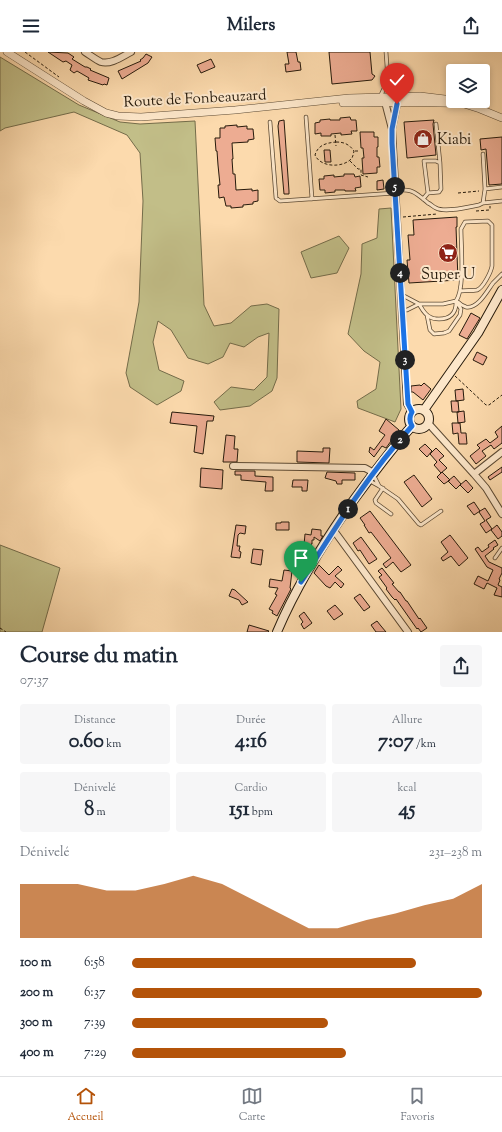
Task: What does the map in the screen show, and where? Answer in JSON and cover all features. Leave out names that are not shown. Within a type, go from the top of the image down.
[{"type":"main road","points":[[424,410],[478,333],[501,291]]},
{"type":"main road","points":[[418,409],[424,410],[428,415],[428,423],[423,427],[418,428],[412,426],[409,418],[412,412],[418,409]]},
{"type":"main road","points":[[277,632],[292,598],[333,530],[371,476],[412,426]]},
{"type":"street","name":"Route de Fonbeauzard","points":[[7,52],[84,102],[106,113],[118,116],[141,117],[306,103],[388,100]]},
{"type":"street","points":[[85,52],[101,62],[107,63],[131,52]]},
{"type":"street","points":[[388,100],[432,97],[446,100]]},
{"type":"street","points":[[388,100],[446,103]]},
{"type":"street","points":[[388,100],[392,129],[408,404],[412,412]]},
{"type":"street","points":[[388,100],[392,129]]},
{"type":"street","points":[[477,108],[502,118]]},
{"type":"street","points":[[428,423],[486,488],[502,514]]},
{"type":"street","points":[[474,474],[502,452]]},
{"type":"street","points":[[233,466],[365,468],[371,476]]},
{"type":"street","points":[[333,530],[408,632]]},
{"type":"lane","points":[[386,52],[388,100]]},
{"type":"lane","points":[[306,117],[312,199]]},
{"type":"lane","points":[[270,122],[276,198],[280,201],[378,194],[404,190],[410,190],[418,194],[436,208],[444,210],[502,201]]},
{"type":"lane","points":[[423,198],[428,193],[439,192],[441,188],[436,124]]},
{"type":"lane","points":[[483,154],[486,189],[483,203]]},
{"type":"lane","points":[[428,193],[424,161],[436,161],[440,163]]},
{"type":"lane","points":[[486,189],[502,187]]},
{"type":"lane","points":[[401,297],[404,296],[419,304],[431,318],[445,318],[450,316],[456,309],[456,301],[459,297],[460,291],[461,285],[461,229],[465,222],[488,221],[492,225],[491,270],[478,290],[460,291]]},
{"type":"lane","points":[[402,310],[407,310],[419,304],[442,304],[456,301],[464,307],[470,307],[481,299],[502,274]]},
{"type":"lane","points":[[427,315],[430,330],[434,334],[449,331],[460,315],[461,309],[456,301]]},
{"type":"lane","points":[[371,476],[375,477],[379,486]]},
{"type":"lane","points":[[371,476],[379,486],[398,499],[418,524],[421,525],[441,511]]},
{"type":"lane","points":[[383,488],[375,500],[376,503],[391,514]]},
{"type":"lane","points":[[496,558],[502,548]]},
{"type":"path","points":[[25,52],[61,78]]},
{"type":"path","points":[[335,135],[336,146]]},
{"type":"path","points":[[336,142],[348,145],[354,152],[350,161],[332,165],[323,163],[315,155],[319,148],[326,144],[336,142]]},
{"type":"path","points":[[354,152],[359,151]]},
{"type":"path","points":[[350,161],[358,170],[361,169],[361,175],[368,177]]},
{"type":"path","points":[[451,372],[486,405],[489,405],[502,395]]},
{"type":"path","points":[[0,628],[6,632]]},
{"type":"shaded area","points":[[0,57],[79,105],[120,122],[140,124],[195,121],[204,305],[214,326],[231,323],[251,306],[267,304],[279,309],[277,378],[272,391],[250,406],[220,410],[214,402],[231,387],[254,390],[267,377],[269,333],[258,337],[244,347],[230,343],[223,357],[208,364],[188,358],[171,330],[158,321],[153,342],[159,370],[184,381],[181,391],[157,405],[130,387],[126,373],[139,302],[143,201],[140,153],[127,135],[74,112],[5,128],[0,131]]},
{"type":"shaded area","points":[[391,208],[401,409],[395,422],[358,408],[357,401],[376,389],[380,362],[364,351],[348,334],[361,274],[362,244],[377,238],[379,209]]},
{"type":"shaded area","points":[[339,236],[349,248],[337,273],[311,278],[301,252]]},
{"type":"shaded area","points":[[0,545],[60,568],[42,632],[0,632]]},
{"type":"building","points":[[48,52],[68,53],[74,57],[72,59],[85,67],[109,78],[107,85],[88,80],[89,78],[77,71],[74,73],[70,70],[72,65],[66,61],[63,62]]},
{"type":"building","points":[[287,52],[296,52],[301,70],[286,72],[285,64],[289,64]]},
{"type":"building","points":[[329,52],[370,52],[372,74],[375,76],[372,80],[332,84]]},
{"type":"building","points":[[146,54],[152,57],[148,63],[122,79],[118,71],[141,61],[140,60]]},
{"type":"building","points":[[211,59],[215,67],[201,73],[197,65]]},
{"type":"building","points":[[350,117],[351,120],[356,120],[357,131],[351,131],[352,134],[341,135],[341,133],[331,134],[331,136],[321,136],[321,133],[315,134],[315,123],[320,122],[320,120],[340,120],[340,118]]},
{"type":"building","points":[[284,120],[289,194],[284,194],[278,126],[279,121]]},
{"type":"building","points":[[434,120],[433,124],[436,155],[407,158],[404,122]]},
{"type":"building","points":[[237,125],[237,127],[247,126],[247,129],[253,129],[254,139],[248,140],[248,142],[232,143],[233,174],[235,174],[236,190],[258,190],[258,201],[253,202],[253,204],[243,205],[243,207],[231,208],[231,206],[226,206],[224,197],[219,198],[218,185],[220,185],[215,138],[220,138],[220,128]]},
{"type":"building","points":[[360,132],[374,132],[374,137],[378,137],[377,157],[379,157],[380,167],[377,167],[377,173],[363,174],[362,158],[364,158],[363,148],[361,148]]},
{"type":"building","points":[[502,137],[502,184],[489,185],[486,149],[481,150],[480,139]]},
{"type":"building","points":[[324,150],[330,150],[331,162],[325,162]]},
{"type":"building","points":[[344,174],[354,174],[355,177],[360,176],[361,187],[355,188],[356,191],[335,190],[335,192],[325,193],[325,190],[320,190],[319,179],[324,179],[324,176],[344,176]]},
{"type":"building","points":[[383,180],[384,189],[377,190],[377,181]]},
{"type":"building","points":[[457,217],[458,280],[409,283],[407,260],[410,260],[408,235],[414,235],[413,220]]},
{"type":"building","points":[[471,313],[480,318],[467,339],[459,335]]},
{"type":"building","points":[[477,352],[487,357],[483,365],[473,360]]},
{"type":"building","points":[[424,383],[431,389],[423,400],[411,392],[411,386],[421,386]]},
{"type":"building","points":[[463,389],[464,400],[456,401],[455,390]]},
{"type":"building","points":[[451,401],[458,401],[459,412],[452,412]]},
{"type":"building","points":[[464,411],[465,422],[458,423],[457,412]]},
{"type":"building","points":[[172,412],[214,416],[213,421],[207,421],[203,454],[194,452],[197,426],[170,423]]},
{"type":"building","points":[[386,419],[399,430],[386,448],[382,446],[374,457],[369,452],[370,447],[374,450],[385,435],[379,431]]},
{"type":"building","points":[[452,423],[460,423],[461,433],[466,433],[467,444],[459,444],[458,433],[453,434]]},
{"type":"building","points":[[502,426],[502,443],[494,449],[491,445],[482,451],[486,456],[476,464],[470,456],[480,448],[477,445],[486,439],[490,443],[498,437],[495,432]]},
{"type":"building","points":[[226,435],[235,436],[234,449],[238,449],[237,462],[223,462]]},
{"type":"building","points":[[425,444],[432,451],[427,457],[419,449]]},
{"type":"building","points":[[323,448],[330,448],[329,463],[297,462],[297,451],[323,452]]},
{"type":"building","points":[[436,448],[444,456],[439,460],[447,468],[441,473],[434,465],[437,462],[430,454]]},
{"type":"building","points":[[502,467],[502,472],[490,480],[488,477]]},
{"type":"building","points":[[201,468],[223,470],[222,489],[200,487]]},
{"type":"building","points":[[235,471],[255,471],[255,476],[273,477],[273,491],[265,491],[266,482],[241,480],[241,475],[235,475]]},
{"type":"building","points":[[327,472],[355,473],[355,480],[342,480],[342,484],[337,484],[336,481],[325,478]]},
{"type":"building","points":[[442,472],[450,480],[444,484],[437,477]]},
{"type":"building","points":[[414,475],[432,499],[422,507],[404,482]]},
{"type":"building","points":[[454,476],[461,484],[456,489],[448,481]]},
{"type":"building","points":[[293,480],[308,480],[307,491],[302,491],[302,487],[292,487]]},
{"type":"building","points":[[466,480],[473,488],[468,493],[460,485]]},
{"type":"building","points":[[474,502],[480,511],[474,515],[467,506]]},
{"type":"building","points":[[485,508],[491,517],[486,520],[492,529],[486,533],[480,524],[485,521],[479,512]]},
{"type":"building","points":[[370,511],[411,565],[401,572],[393,562],[386,568],[383,564],[391,558],[371,532],[369,533],[360,518]]},
{"type":"building","points":[[289,522],[289,530],[276,530],[276,523]]},
{"type":"building","points":[[236,525],[246,526],[245,534],[240,533],[238,535],[237,546],[240,546],[240,558],[231,557]]},
{"type":"building","points":[[497,525],[502,532],[502,536],[498,539],[491,530]]},
{"type":"building","points":[[312,529],[321,530],[321,536],[323,536],[320,541],[314,537],[314,540],[312,540],[311,554],[308,560],[299,556],[298,559],[293,558],[300,543],[304,545],[305,534],[311,535]]},
{"type":"building","points":[[450,535],[468,558],[459,566],[451,556],[443,561],[441,558],[448,552],[441,542]]},
{"type":"building","points":[[361,537],[377,559],[369,564],[360,550],[358,551],[353,543]]},
{"type":"building","points":[[495,540],[498,545],[485,556],[489,562],[502,568],[498,585],[502,587],[502,597],[494,595],[497,588],[487,583],[484,589],[474,584],[478,576],[488,581],[493,570],[487,567],[475,549],[478,547],[482,552]]},
{"type":"building","points":[[253,549],[263,550],[261,565],[251,563]]},
{"type":"building","points":[[319,565],[329,575],[338,566],[342,570],[335,576],[344,584],[341,588],[335,582],[330,588],[326,586],[314,573]]},
{"type":"building","points":[[382,568],[394,583],[392,584],[400,592],[427,628],[421,632],[418,628],[417,629],[396,599],[395,600],[392,597],[386,589],[387,588],[379,577],[382,575],[378,571]]},
{"type":"building","points":[[284,570],[292,571],[291,589],[277,616],[269,609],[277,595],[275,594],[278,588],[269,587],[270,579],[282,581]]},
{"type":"building","points":[[232,589],[248,602],[242,605],[239,600],[229,596]]},
{"type":"building","points":[[360,594],[370,607],[364,611],[354,598]]},
{"type":"building","points":[[335,605],[343,614],[334,620],[327,611]]},
{"type":"building","points":[[304,612],[312,623],[304,629],[301,624],[303,622],[299,616]]},
{"type":"building","points":[[377,621],[386,632],[376,632],[371,625]]},
{"type":"building","points":[[249,625],[269,631],[247,632]]},
{"type":"place","name":"Kiabi","points":[[423,139]]},
{"type":"place","name":"Super U","points":[[448,253]]},
{"type":"route","points":[[301,582],[333,530],[368,480],[412,426],[409,418],[412,412],[408,404],[392,143],[392,129],[397,104]]}]
